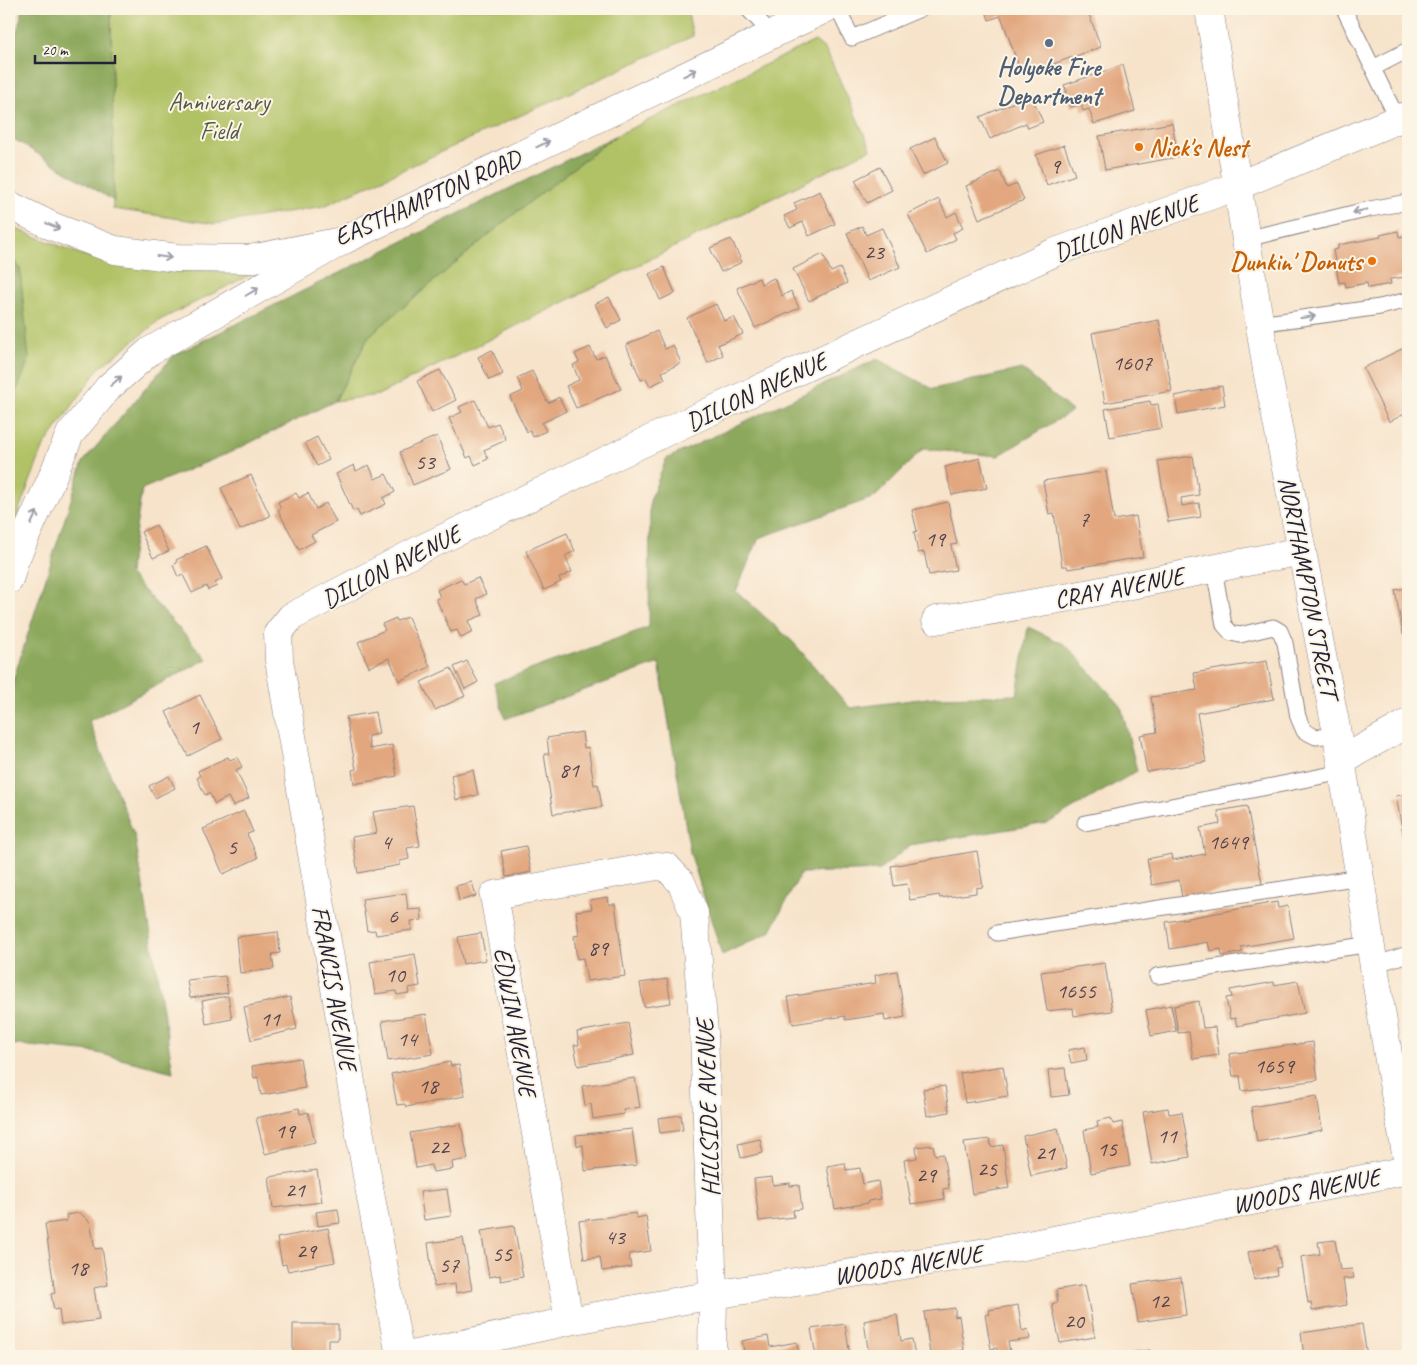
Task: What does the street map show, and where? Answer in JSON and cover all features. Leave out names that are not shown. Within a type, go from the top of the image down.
[{"type":"main road","name":"EASTHAMPTON ROAD","points":[[9,205],[54,227],[114,250],[177,258],[250,259],[342,240],[825,9]]},
{"type":"main road","name":"NORTHAMPTON STREET","points":[[1209,9],[1259,324],[1341,756],[1390,1067],[1408,1164]]},
{"type":"main road","name":"DILLON AVENUE","points":[[286,622],[291,617],[455,533],[670,430],[1053,253],[1237,186],[1403,117]]},
{"type":"main road","points":[[9,580],[14,562],[70,434],[109,387],[150,352],[342,240]]},
{"type":"main road","name":"CRAY AVENUE","points":[[936,620],[1076,596],[1302,551]]},
{"type":"main road","name":"FRANCIS AVENUE","points":[[286,622],[278,633],[279,660],[367,1176],[400,1356]]},
{"type":"main road","points":[[1341,756],[1408,723]]},
{"type":"main road","name":"EDWIN AVENUE","points":[[569,1321],[494,895],[657,866],[667,867]]},
{"type":"main road","name":"HILLSIDE AVENUE","points":[[667,867],[680,882],[694,913],[698,949],[704,1033],[713,1295],[712,1356]]},
{"type":"main road","name":"WOODS AVENUE","points":[[407,1356],[569,1321],[713,1295],[1018,1247],[1408,1170]]},
{"type":"lane","points":[[748,9],[772,34]]},
{"type":"lane","points":[[838,9],[852,38],[920,9]]},
{"type":"lane","points":[[1344,9],[1373,68],[1403,117]]},
{"type":"lane","points":[[1373,68],[1408,50]]},
{"type":"lane","points":[[1246,239],[1370,209],[1408,202]]},
{"type":"lane","points":[[1259,324],[1380,307],[1408,300]]},
{"type":"lane","points":[[1214,569],[1224,625],[1231,633],[1240,635],[1273,627],[1280,631],[1285,643],[1298,717],[1304,731],[1316,737],[1341,756]]},
{"type":"lane","points":[[1085,823],[1341,756]]},
{"type":"lane","points":[[997,933],[1360,877]]},
{"type":"lane","points":[[1157,976],[1372,955],[1408,954]]},
{"type":"green space","points":[[23,9],[111,9],[114,201],[9,136],[9,60]]},
{"type":"green space","name":"Anniversary Field","points":[[111,9],[687,9],[693,36],[324,206],[215,224],[113,209]]},
{"type":"green space","points":[[815,41],[826,50],[871,149],[378,395],[335,401],[369,336],[505,221],[615,136]]},
{"type":"green space","points":[[615,136],[505,221],[369,336],[335,401],[231,452],[142,489],[129,574],[207,659],[89,721],[135,837],[173,1072],[93,1052],[9,1044],[9,693],[83,462],[174,355]]},
{"type":"green space","points":[[9,223],[19,230],[85,256],[165,271],[228,270],[274,263],[160,320],[99,368],[44,446],[20,507],[9,543],[9,421],[13,401],[20,269],[9,254]]},
{"type":"green space","points":[[9,254],[20,269],[29,359],[13,401],[9,421]]},
{"type":"green space","points":[[877,359],[933,389],[1022,369],[1072,411],[998,456],[923,449],[875,497],[759,538],[736,591],[793,642],[850,708],[935,697],[1017,695],[1028,627],[1066,645],[1121,706],[1137,771],[1048,823],[910,845],[880,870],[801,873],[770,932],[722,955],[690,852],[659,663],[505,719],[494,683],[649,627],[650,501],[666,459]]},
{"type":"building","points":[[985,9],[1087,9],[1101,47],[1022,75],[1001,16],[989,20]]},
{"type":"building","points":[[1402,9],[1408,9],[1408,22]]},
{"type":"building","points":[[1123,65],[1135,111],[1094,124],[1089,109],[1083,111],[1081,104],[1071,107],[1069,101],[1064,102],[1062,93],[1067,92],[1064,85]]},
{"type":"building","points":[[1031,95],[1043,122],[1028,128],[1026,123],[990,139],[980,117]]},
{"type":"building","name":"Nick's Nest","points":[[1172,123],[1178,157],[1105,170],[1099,136]]},
{"type":"building","points":[[935,137],[948,163],[923,175],[910,149]]},
{"type":"building","points":[[1064,145],[1075,175],[1047,185],[1036,155]]},
{"type":"building","points":[[880,167],[892,190],[867,203],[855,180]]},
{"type":"building","points":[[1000,171],[1007,188],[1017,184],[1024,200],[979,219],[966,186]]},
{"type":"building","points":[[820,191],[835,224],[809,236],[803,222],[790,228],[784,216],[797,210],[794,203]]},
{"type":"building","points":[[939,199],[947,217],[956,212],[963,228],[953,233],[956,239],[927,254],[908,214]]},
{"type":"building","points":[[862,226],[866,235],[882,228],[900,267],[868,281],[847,233]]},
{"type":"building","name":"Dunkin' Donuts","points":[[1398,231],[1399,237],[1408,235],[1408,272],[1406,277],[1390,279],[1391,284],[1368,288],[1367,283],[1346,287],[1345,282],[1339,283],[1333,250],[1338,249],[1338,245],[1381,237],[1380,235]]},
{"type":"building","points":[[731,239],[742,262],[721,272],[710,248]]},
{"type":"building","points":[[823,254],[831,272],[840,268],[847,283],[809,301],[793,269]]},
{"type":"building","points":[[664,267],[675,293],[660,300],[649,274]]},
{"type":"building","points":[[759,278],[761,284],[774,278],[782,296],[791,291],[799,308],[755,328],[737,288]]},
{"type":"building","points":[[609,297],[621,320],[607,328],[595,304]]},
{"type":"building","points":[[716,304],[724,321],[734,317],[743,334],[718,345],[723,355],[708,363],[687,318]]},
{"type":"building","points":[[1159,320],[1172,391],[1105,403],[1092,333]]},
{"type":"building","points":[[657,331],[665,349],[673,345],[681,363],[662,372],[665,379],[650,386],[646,378],[641,380],[626,345]]},
{"type":"building","points":[[1408,346],[1408,412],[1389,422],[1363,368]]},
{"type":"building","points":[[590,347],[596,359],[605,355],[621,389],[576,408],[566,386],[579,380],[573,365],[579,362],[575,354]]},
{"type":"building","points":[[492,350],[503,374],[489,380],[478,357]]},
{"type":"building","points":[[440,370],[456,400],[432,412],[417,381]]},
{"type":"building","points":[[532,371],[548,403],[559,397],[566,411],[542,423],[546,431],[533,437],[530,430],[527,432],[510,397],[523,391],[517,378]]},
{"type":"building","points":[[1222,386],[1225,405],[1178,414],[1175,396]]},
{"type":"building","points":[[475,400],[488,427],[498,423],[506,440],[484,450],[488,459],[475,465],[471,456],[467,458],[449,418],[462,412],[459,407]]},
{"type":"building","points":[[1150,401],[1151,405],[1158,404],[1162,428],[1110,437],[1105,409]]},
{"type":"building","points":[[437,436],[451,469],[413,485],[400,452]]},
{"type":"building","points":[[317,437],[329,460],[317,466],[305,443]]},
{"type":"building","points":[[1193,456],[1199,495],[1181,498],[1182,506],[1199,503],[1201,517],[1168,522],[1158,461]]},
{"type":"building","points":[[980,458],[987,488],[952,495],[945,467]]},
{"type":"building","points":[[354,465],[356,471],[369,465],[375,479],[386,474],[395,492],[383,498],[386,504],[360,516],[357,510],[353,511],[336,474]]},
{"type":"building","points":[[1106,471],[1114,520],[1136,516],[1143,557],[1068,569],[1067,566],[1062,566],[1054,513],[1049,514],[1043,481]]},
{"type":"building","points":[[251,475],[270,516],[240,530],[221,488]]},
{"type":"building","points":[[296,493],[299,498],[308,493],[316,509],[326,503],[336,522],[311,535],[315,541],[299,550],[278,510],[281,508],[278,502]]},
{"type":"building","points":[[948,502],[957,544],[951,545],[956,570],[929,575],[924,552],[918,553],[914,532],[917,531],[912,510]]},
{"type":"building","points":[[156,525],[169,551],[153,558],[141,532]]},
{"type":"building","points":[[567,533],[575,551],[565,556],[572,572],[559,578],[561,582],[544,590],[526,551]]},
{"type":"building","points":[[206,546],[222,579],[215,583],[217,586],[208,590],[206,586],[192,593],[183,575],[178,577],[173,565],[177,563],[176,560]]},
{"type":"building","points":[[478,578],[486,594],[476,599],[483,615],[468,621],[473,632],[461,638],[457,630],[451,632],[436,599],[440,597],[437,590],[461,579],[464,584]]},
{"type":"building","points":[[1408,588],[1408,633],[1403,634],[1395,590]]},
{"type":"building","points":[[408,617],[430,667],[399,681],[389,658],[369,667],[358,642],[385,630],[382,624],[396,618],[397,621]]},
{"type":"building","points":[[467,661],[478,682],[465,689],[454,667]]},
{"type":"building","points":[[1267,661],[1274,699],[1197,713],[1206,762],[1147,772],[1140,735],[1157,732],[1151,697],[1197,690],[1194,673]]},
{"type":"building","points":[[451,668],[465,696],[435,710],[421,682]]},
{"type":"building","points":[[200,695],[222,739],[188,756],[166,712]]},
{"type":"building","points":[[375,712],[379,734],[368,736],[370,749],[392,745],[397,776],[354,784],[352,770],[356,769],[346,717]]},
{"type":"building","points":[[582,732],[584,748],[588,747],[594,785],[598,784],[602,807],[553,814],[544,754],[549,754],[547,738]]},
{"type":"building","points":[[228,757],[230,760],[237,757],[242,767],[236,770],[249,798],[233,806],[228,797],[215,804],[209,793],[205,795],[197,778],[200,776],[198,771]]},
{"type":"building","points":[[473,770],[478,795],[456,800],[451,775]]},
{"type":"building","points":[[169,776],[175,788],[155,798],[149,786]]},
{"type":"building","points":[[1408,794],[1408,855],[1407,855],[1396,796]]},
{"type":"building","points":[[413,806],[420,846],[407,848],[409,859],[400,861],[400,865],[358,873],[352,837],[377,833],[373,812]]},
{"type":"building","points":[[1247,806],[1262,884],[1182,898],[1179,880],[1152,885],[1147,859],[1172,854],[1173,860],[1205,854],[1200,828],[1220,824],[1218,811]]},
{"type":"building","points":[[244,811],[253,832],[247,834],[258,858],[223,874],[203,829]]},
{"type":"building","points":[[526,846],[531,872],[506,877],[501,851]]},
{"type":"building","points":[[977,851],[983,887],[976,888],[976,893],[940,898],[939,895],[910,900],[907,884],[894,886],[891,866]]},
{"type":"building","points":[[472,882],[476,896],[459,901],[456,886]]},
{"type":"building","points":[[406,893],[408,910],[421,909],[422,920],[411,921],[412,930],[376,935],[375,930],[367,931],[362,899]]},
{"type":"building","points":[[608,897],[609,904],[615,904],[625,976],[587,981],[583,958],[577,959],[574,936],[579,935],[576,911],[592,909],[590,900]]},
{"type":"building","points":[[1277,902],[1278,908],[1288,906],[1294,938],[1241,947],[1243,952],[1222,956],[1221,949],[1210,951],[1208,942],[1170,949],[1166,922]]},
{"type":"building","points":[[278,932],[280,953],[272,954],[274,969],[240,973],[236,937]]},
{"type":"building","points":[[481,933],[486,960],[463,964],[458,937]]},
{"type":"building","points":[[415,954],[420,986],[408,988],[409,993],[397,995],[396,991],[375,994],[370,962]]},
{"type":"building","points":[[1105,963],[1112,1011],[1074,1016],[1073,1008],[1047,1011],[1041,972]]},
{"type":"building","points":[[897,971],[905,1017],[885,1021],[884,1014],[845,1020],[845,1016],[793,1024],[788,997],[876,983],[875,975]]},
{"type":"building","points":[[225,976],[228,993],[190,998],[187,980]]},
{"type":"building","points":[[667,979],[671,1003],[644,1007],[640,983]]},
{"type":"building","points":[[1298,981],[1305,1013],[1237,1026],[1235,1018],[1230,1019],[1226,998],[1232,997],[1230,990],[1274,982],[1274,985]]},
{"type":"building","points":[[228,996],[232,1019],[206,1024],[202,1001]]},
{"type":"building","points":[[290,997],[297,1029],[251,1040],[244,1007]]},
{"type":"building","points":[[1199,1001],[1203,1028],[1215,1027],[1219,1055],[1193,1059],[1189,1032],[1178,1033],[1174,1006]]},
{"type":"building","points":[[1171,1005],[1176,1031],[1151,1036],[1146,1010]]},
{"type":"building","points":[[426,1014],[433,1054],[388,1061],[382,1021]]},
{"type":"building","points":[[628,1023],[634,1055],[578,1066],[574,1045],[579,1045],[577,1032]]},
{"type":"building","points":[[1313,1042],[1318,1080],[1242,1091],[1240,1076],[1233,1076],[1229,1054]]},
{"type":"building","points":[[1085,1047],[1087,1060],[1071,1063],[1068,1050]]},
{"type":"building","points":[[300,1058],[305,1088],[261,1095],[258,1077],[254,1078],[252,1066]]},
{"type":"building","points":[[450,1062],[451,1066],[459,1065],[465,1096],[406,1107],[405,1104],[397,1105],[391,1074]]},
{"type":"building","points":[[1003,1066],[1008,1096],[965,1103],[960,1073]]},
{"type":"building","points":[[1065,1068],[1069,1095],[1051,1097],[1048,1070]]},
{"type":"building","points":[[635,1078],[640,1107],[623,1110],[624,1114],[593,1119],[591,1104],[585,1105],[582,1086]]},
{"type":"building","points":[[945,1086],[949,1112],[927,1116],[923,1089]]},
{"type":"building","points":[[1317,1096],[1322,1130],[1257,1142],[1251,1107]]},
{"type":"building","points":[[299,1108],[300,1114],[308,1112],[315,1142],[265,1154],[256,1118]]},
{"type":"building","points":[[1168,1108],[1169,1114],[1182,1112],[1190,1157],[1152,1164],[1143,1112]]},
{"type":"building","points":[[681,1115],[683,1130],[660,1133],[658,1118]]},
{"type":"building","points":[[1111,1118],[1113,1124],[1122,1122],[1130,1166],[1091,1173],[1084,1130],[1098,1127],[1097,1121]]},
{"type":"building","points":[[461,1124],[468,1159],[452,1162],[453,1169],[433,1172],[431,1165],[416,1168],[410,1133]]},
{"type":"building","points":[[1058,1128],[1067,1168],[1031,1176],[1023,1136]]},
{"type":"building","points":[[632,1129],[637,1165],[585,1171],[583,1145],[577,1146],[576,1135]]},
{"type":"building","points":[[760,1139],[763,1153],[741,1158],[738,1144]]},
{"type":"building","points":[[990,1139],[991,1147],[1003,1145],[1009,1188],[972,1194],[964,1142]]},
{"type":"building","points":[[933,1145],[935,1155],[943,1154],[949,1188],[943,1189],[944,1199],[911,1204],[904,1160],[917,1158],[916,1147]]},
{"type":"building","points":[[845,1163],[846,1170],[860,1168],[863,1184],[878,1181],[881,1199],[835,1209],[827,1166]]},
{"type":"building","points":[[317,1170],[322,1202],[273,1208],[269,1177]]},
{"type":"building","points":[[772,1177],[773,1185],[790,1183],[790,1186],[799,1185],[802,1209],[793,1210],[794,1217],[759,1221],[754,1179]]},
{"type":"building","points":[[447,1189],[451,1216],[424,1220],[420,1192]]},
{"type":"building","points":[[338,1209],[340,1223],[318,1226],[316,1212]]},
{"type":"building","points":[[80,1213],[90,1222],[95,1249],[102,1248],[108,1285],[94,1288],[99,1320],[61,1325],[59,1309],[54,1310],[51,1294],[55,1293],[45,1224],[67,1221],[66,1215]]},
{"type":"building","points":[[636,1213],[637,1218],[646,1216],[651,1251],[629,1254],[631,1267],[602,1271],[600,1257],[584,1259],[579,1221]]},
{"type":"building","points":[[514,1226],[523,1277],[501,1281],[500,1275],[489,1277],[481,1231]]},
{"type":"building","points":[[328,1228],[335,1262],[288,1271],[286,1264],[282,1265],[277,1238]]},
{"type":"building","points":[[463,1238],[472,1290],[456,1293],[455,1284],[434,1287],[428,1243]]},
{"type":"building","points":[[1335,1240],[1340,1270],[1352,1269],[1354,1278],[1343,1279],[1347,1305],[1312,1311],[1311,1302],[1308,1303],[1301,1257],[1320,1254],[1318,1242]]},
{"type":"building","points":[[1277,1246],[1281,1267],[1276,1268],[1277,1275],[1254,1280],[1248,1252]]},
{"type":"building","points":[[1181,1277],[1186,1315],[1138,1322],[1132,1284]]},
{"type":"building","points":[[1085,1285],[1095,1337],[1060,1343],[1052,1304],[1058,1302],[1056,1290]]},
{"type":"building","points":[[1018,1305],[1022,1331],[1028,1329],[1030,1339],[1008,1342],[1011,1356],[998,1356],[997,1348],[991,1349],[985,1315],[990,1314],[989,1310]]},
{"type":"building","points":[[955,1308],[955,1317],[959,1316],[964,1350],[930,1354],[924,1312]]},
{"type":"building","points":[[897,1315],[901,1341],[912,1339],[915,1356],[869,1356],[864,1321]]},
{"type":"building","points":[[293,1324],[338,1324],[338,1340],[328,1340],[328,1356],[293,1356]]},
{"type":"building","points":[[845,1324],[850,1356],[816,1356],[811,1329]]},
{"type":"building","points":[[1362,1324],[1367,1356],[1304,1356],[1301,1333]]},
{"type":"building","points":[[768,1336],[770,1347],[797,1342],[799,1355],[745,1356],[742,1341]]},
{"type":"building","points":[[1150,1350],[1151,1356],[1131,1356],[1131,1353]]},
{"type":"place","name":"Holyoke Fire Department","points":[[1049,43]]},
{"type":"place","name":"Nick's Nest","points":[[1139,147]]},
{"type":"place","name":"Dunkin' Donuts","points":[[1372,261]]}]
